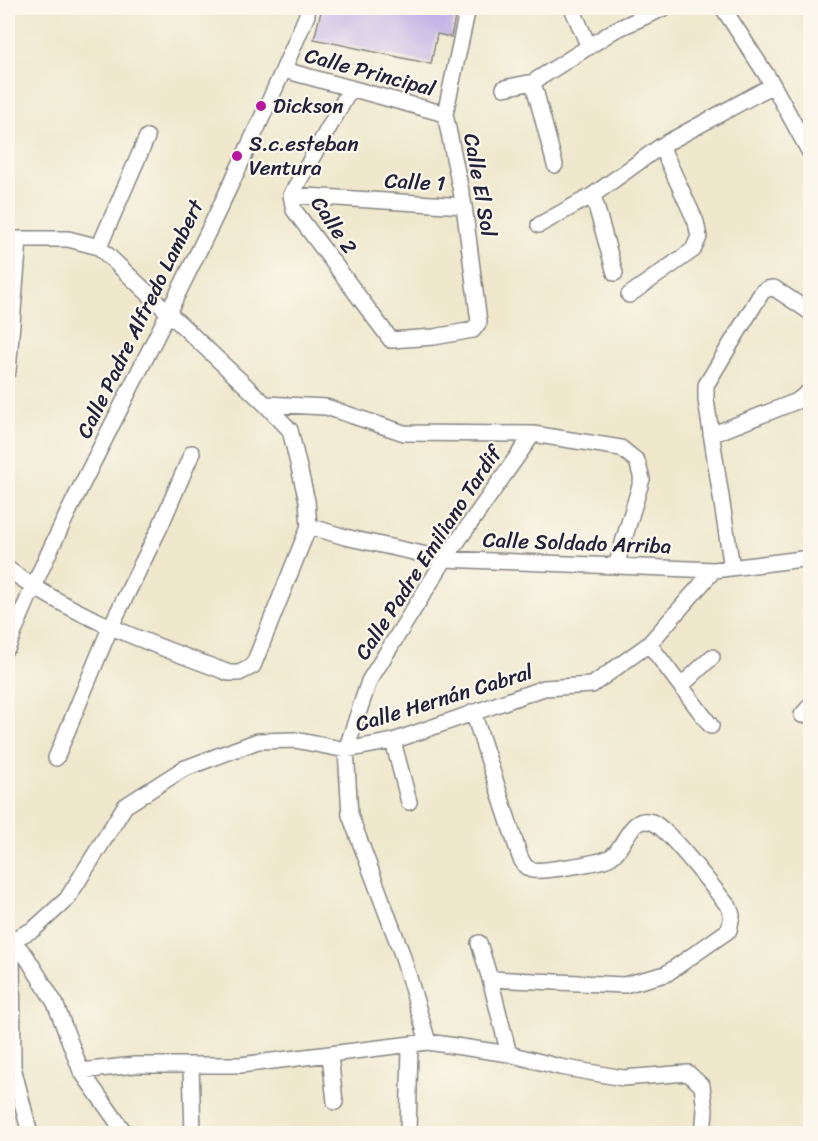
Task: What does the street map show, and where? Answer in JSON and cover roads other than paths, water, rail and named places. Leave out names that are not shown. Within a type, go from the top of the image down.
[{"type":"street","name":"Calle Padre Alfredo Lambert","points":[[8,647],[31,587],[168,313],[284,70],[307,15],[307,8]]},
{"type":"street","name":"Calle El Sol","points":[[434,337],[473,330],[479,322],[464,206],[445,114],[468,8]]},
{"type":"street","points":[[572,8],[589,47]]},
{"type":"street","points":[[504,88],[533,82],[615,30],[664,8]]},
{"type":"street","points":[[723,8],[773,85],[810,153]]},
{"type":"street","name":"Calle Principal","points":[[284,70],[445,114]]},
{"type":"street","points":[[533,82],[555,165]]},
{"type":"street","points":[[539,225],[593,195],[661,146],[773,85]]},
{"type":"street","name":"Calle 2","points":[[351,88],[291,195],[294,210],[387,336],[396,341],[434,337]]},
{"type":"street","points":[[99,247],[147,137]]},
{"type":"street","points":[[629,296],[693,250],[699,237],[696,222],[661,146]]},
{"type":"street","name":"Calle 1","points":[[291,195],[464,206]]},
{"type":"street","points":[[593,195],[615,273]]},
{"type":"street","points":[[8,371],[13,239],[68,239],[99,247],[290,430],[307,501],[309,526],[253,666],[239,673],[229,673],[110,628],[31,587],[8,569]]},
{"type":"street","points":[[732,568],[706,400],[706,385],[762,292],[774,288],[810,312]]},
{"type":"street","points":[[711,435],[797,401],[810,391]]},
{"type":"street","points":[[265,404],[326,407],[404,432],[533,434],[621,448],[637,461],[642,479],[616,566]]},
{"type":"street","name":"Calle Padre Emiliano Tardif","points":[[428,1042],[402,954],[350,815],[346,750],[369,681],[445,559],[533,434]]},
{"type":"street","points":[[56,758],[110,628],[160,527],[192,453]]},
{"type":"street","name":"Calle Soldado Arriba","points":[[309,526],[345,537],[445,559],[714,570],[810,558]]},
{"type":"street","name":"Calle Hernán Cabral","points":[[10,940],[34,929],[67,899],[124,806],[183,770],[258,741],[295,740],[346,750],[393,741],[544,688],[592,685],[649,644],[714,570]]},
{"type":"street","points":[[649,644],[711,726]]},
{"type":"street","points":[[681,686],[712,657]]},
{"type":"street","points":[[473,712],[520,857],[526,867],[534,870],[574,866],[609,858],[620,849],[628,832],[639,823],[651,822],[665,831],[729,907],[732,915],[729,930],[666,974],[650,979],[624,985],[490,979]]},
{"type":"street","points":[[393,741],[409,802]]},
{"type":"street","points":[[10,940],[26,956],[55,1003],[81,1071],[125,1134]]},
{"type":"street","points":[[10,940],[13,1067],[30,1134]]},
{"type":"street","points":[[479,943],[509,1054]]},
{"type":"street","points":[[81,1071],[135,1065],[240,1065],[428,1042],[509,1054],[560,1067],[623,1078],[688,1073],[702,1086],[705,1110],[703,1134]]},
{"type":"street","points":[[408,1134],[410,1046]]},
{"type":"street","points":[[330,1055],[335,1102]]},
{"type":"street","points":[[191,1065],[193,1134]]},
{"type":"place","name":"Dickson","points":[[261,106]]},
{"type":"place","name":"S.c.esteban Ventura","points":[[237,156]]}]
